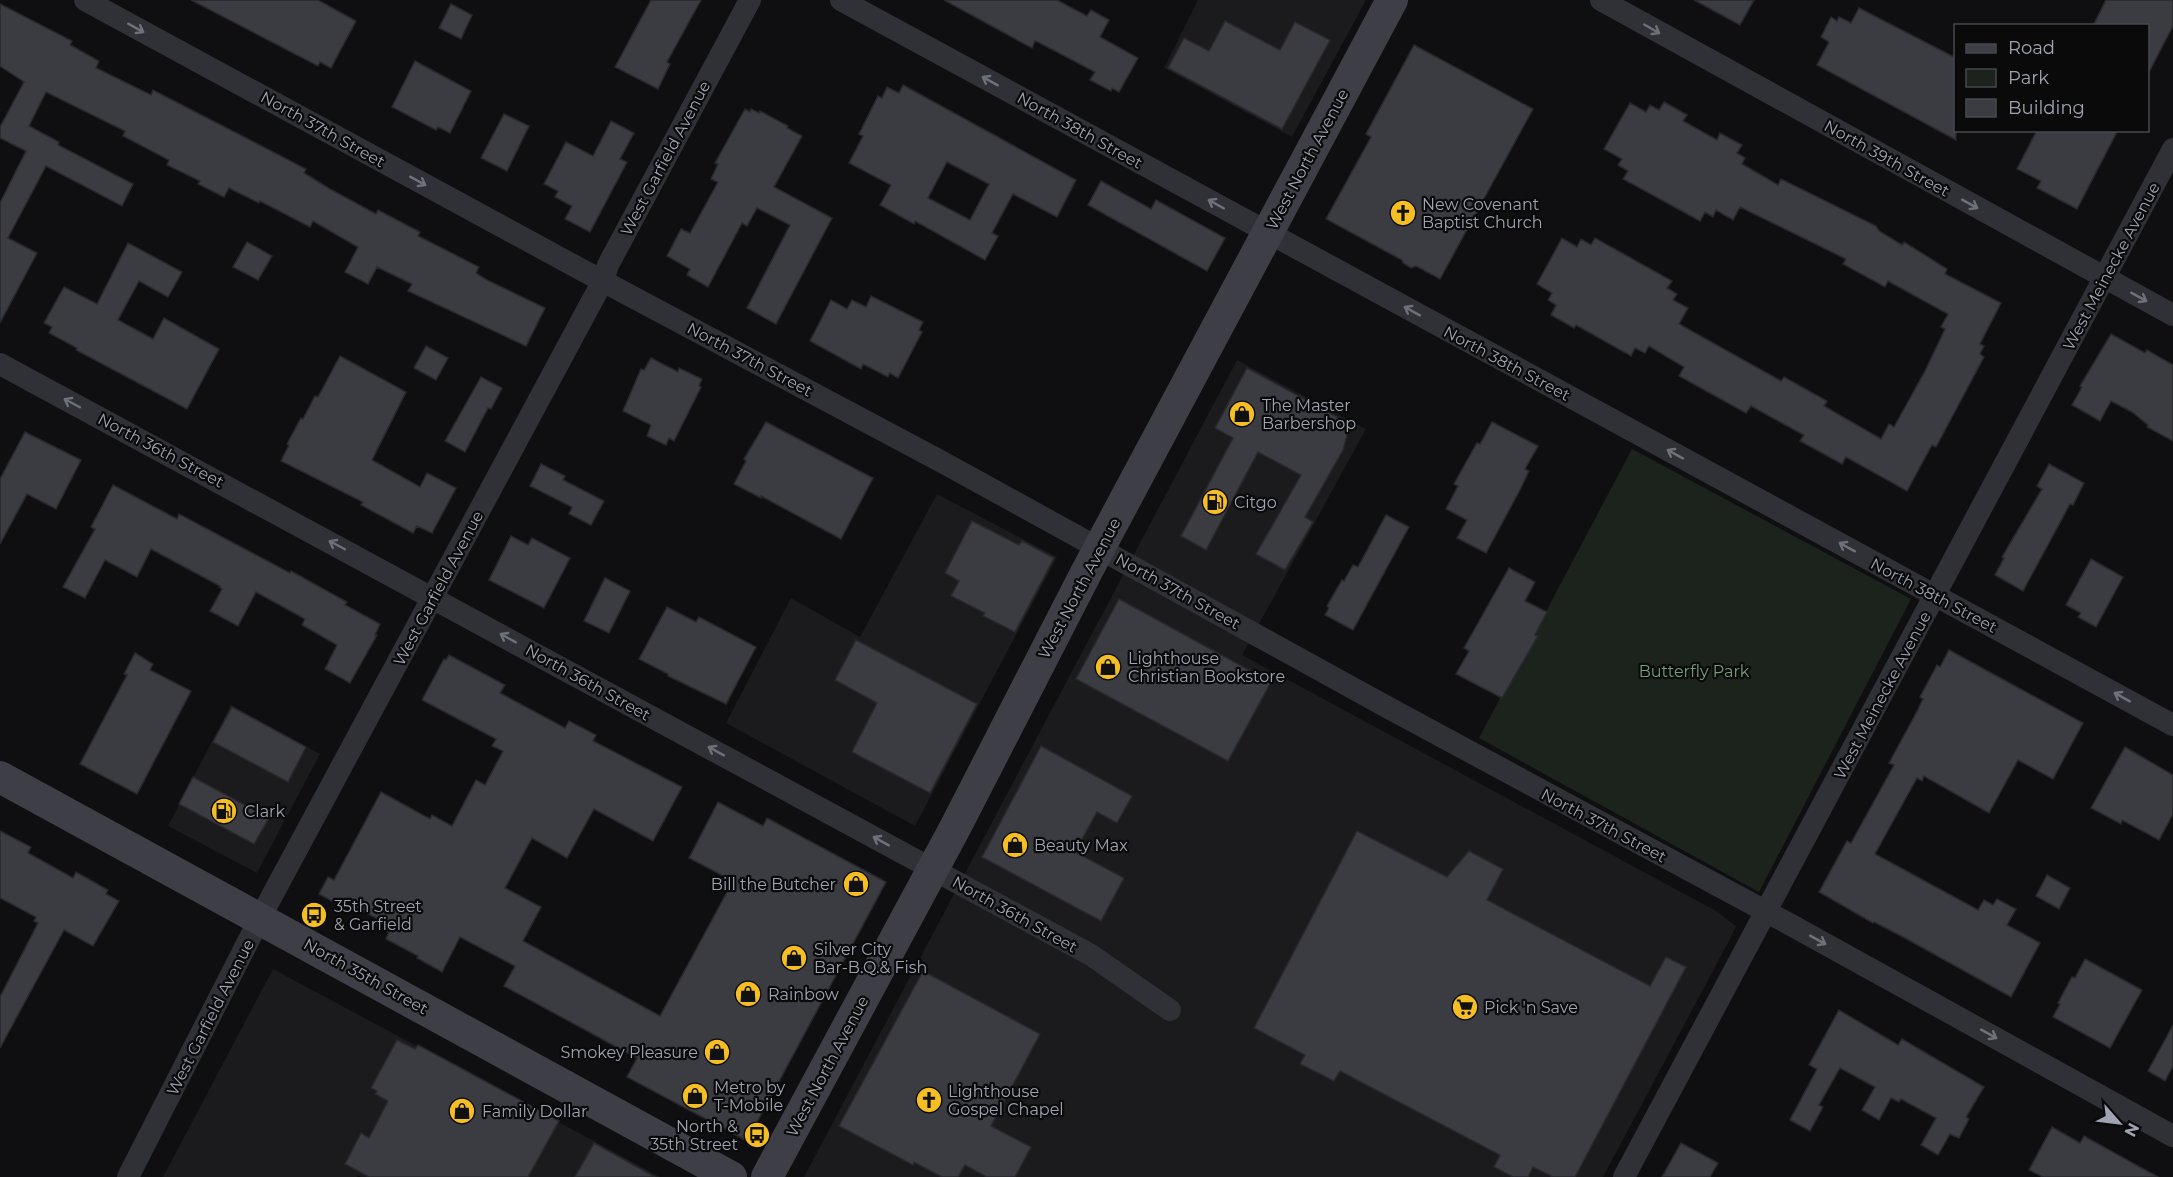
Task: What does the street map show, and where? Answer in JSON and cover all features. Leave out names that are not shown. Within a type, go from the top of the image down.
[{"type":"main road","name":"West North Avenue","points":[[767,1177],[933,869],[1100,548],[1392,0]]},
{"type":"main road","name":"North 35th Street","points":[[0,777],[731,1177]]},
{"type":"street","name":"North 37th Street","points":[[85,0],[603,281],[944,462],[2173,1136]]},
{"type":"street","name":"West Garfield Avenue","points":[[128,1177],[260,918],[603,281],[608,265],[750,0]]},
{"type":"street","name":"North 38th Street","points":[[842,0],[2173,725]]},
{"type":"street","name":"North 39th Street","points":[[1601,0],[2173,315]]},
{"type":"street","name":"West Meinecke Avenue","points":[[1624,1177],[2173,149]]},
{"type":"street","name":"North 36th Street","points":[[0,364],[434,597],[1091,956],[1170,1010]]},
{"type":"shaded area","points":[[1198,0],[1366,0],[1292,137],[1164,68]]},
{"type":"shaded area","points":[[1237,360],[1366,429],[1242,655],[1716,911],[1736,926],[1731,937],[1603,1177],[804,1177]]},
{"type":"shaded area","points":[[937,494],[1057,557],[915,826],[726,723],[791,598],[860,637]]},
{"type":"shaded area","points":[[231,705],[320,754],[257,873],[168,826]]},
{"type":"shaded area","points":[[273,969],[660,1177],[361,1177],[358,1175],[357,1177],[163,1177]]},
{"type":"green space","name":"Butterfly Park","points":[[1632,449],[1911,599],[1759,892],[1479,738]]},
{"type":"building","points":[[191,0],[318,0],[356,21],[331,68],[320,62],[318,66]]},
{"type":"building","points":[[651,0],[701,0],[667,62],[670,64],[658,89],[615,67]]},
{"type":"building","points":[[944,0],[1057,0],[1087,16],[1091,10],[1109,20],[1100,37],[1138,58],[1119,92],[1112,88],[1111,91],[1090,80],[1095,72],[1038,42],[1035,41],[1032,48]]},
{"type":"building","points":[[1694,0],[1754,0],[1740,25]]},
{"type":"building","points":[[2106,0],[2173,0],[2173,26],[2149,72],[2149,24],[2094,24]]},
{"type":"building","points":[[0,4],[72,41],[70,45],[99,61],[96,68],[151,95],[153,90],[306,169],[304,173],[330,189],[376,214],[378,210],[420,232],[418,236],[479,267],[476,273],[487,280],[545,308],[526,346],[408,291],[412,284],[377,267],[368,284],[345,272],[358,247],[313,221],[310,227],[229,188],[224,197],[198,184],[200,181],[167,165],[169,160],[123,136],[125,131],[46,92],[29,126],[59,142],[58,145],[133,184],[122,206],[46,166],[8,238],[37,253],[0,323],[0,203],[26,151],[0,138],[0,127],[24,82],[0,66]]},
{"type":"building","points":[[451,4],[472,15],[461,39],[439,28]]},
{"type":"building","points":[[1859,8],[1954,57],[1954,132],[1956,132],[1956,140],[1817,65],[1829,42],[1821,37],[1831,17],[1837,21],[1839,17],[1851,23]]},
{"type":"building","points":[[1225,21],[1280,50],[1295,22],[1330,40],[1282,129],[1168,68],[1184,38],[1209,51]]},
{"type":"building","points":[[1414,45],[1533,109],[1440,279],[1416,266],[1411,268],[1402,260],[1326,219],[1371,137],[1366,134]]},
{"type":"building","points":[[415,61],[471,91],[450,133],[438,127],[436,130],[392,107]]},
{"type":"building","points":[[903,85],[1076,180],[1057,217],[1013,194],[992,233],[998,236],[985,260],[915,221],[914,224],[880,205],[891,185],[849,163],[863,136],[859,134],[878,96],[882,98],[887,87],[899,93]],"holes":[[[947,162],[989,184],[970,220],[928,198]]]},
{"type":"building","points":[[1664,102],[1687,115],[1683,121],[1717,140],[1720,133],[1742,145],[1737,153],[1745,158],[1742,164],[1778,185],[1781,179],[1876,226],[1879,231],[1902,245],[1904,242],[1947,269],[1945,274],[2001,303],[1980,344],[1984,346],[1980,354],[1984,357],[1936,447],[1932,445],[1907,491],[1846,457],[1842,464],[1800,441],[1804,435],[1751,406],[1746,413],[1679,376],[1684,367],[1649,346],[1645,353],[1635,348],[1631,356],[1576,325],[1574,328],[1551,315],[1556,305],[1548,300],[1552,293],[1537,284],[1562,238],[1577,247],[1581,239],[1591,245],[1595,238],[1672,281],[1667,288],[1677,294],[1673,300],[1688,308],[1679,324],[1781,381],[1784,377],[1827,401],[1824,406],[1881,439],[1889,424],[1894,427],[1925,371],[1945,329],[1941,327],[1948,314],[1888,281],[1885,287],[1843,264],[1846,259],[1740,207],[1733,220],[1716,210],[1713,217],[1705,212],[1700,221],[1623,179],[1628,171],[1618,165],[1622,159],[1604,149],[1630,103],[1646,112],[1650,105],[1659,110]]},
{"type":"building","points":[[745,109],[750,112],[751,109],[759,113],[760,111],[802,136],[774,187],[832,218],[776,324],[747,308],[790,225],[757,208],[747,226],[742,223],[708,287],[687,275],[690,269],[667,256],[681,229],[690,233],[718,182],[711,179],[718,164],[715,163]]},
{"type":"building","points":[[504,114],[529,126],[507,171],[481,158]]},
{"type":"building","points":[[611,121],[634,133],[620,159],[627,162],[590,232],[565,219],[572,206],[555,197],[558,191],[544,184],[566,142],[593,156]]},
{"type":"building","points":[[2036,132],[2117,132],[2077,209],[2037,188],[2041,181],[2017,169]]},
{"type":"building","points":[[1101,181],[1151,209],[1156,200],[1225,238],[1207,271],[1088,205]]},
{"type":"building","points":[[247,242],[272,256],[258,280],[233,267]]},
{"type":"building","points":[[128,243],[182,272],[168,297],[139,281],[118,320],[153,339],[164,318],[219,349],[187,409],[76,350],[77,348],[49,333],[52,327],[44,323],[64,287],[97,304]]},
{"type":"building","points":[[871,296],[923,322],[919,330],[922,332],[898,378],[890,373],[888,377],[863,364],[861,369],[810,341],[831,300],[847,309],[852,300],[866,307]]},
{"type":"building","points":[[2111,334],[2173,365],[2173,441],[2147,427],[2148,425],[2132,412],[2111,401],[2100,421],[2072,405],[2082,387],[2080,386]]},
{"type":"building","points":[[426,346],[448,358],[436,380],[414,368]]},
{"type":"building","points":[[340,356],[406,392],[372,460],[420,487],[427,473],[456,488],[432,533],[417,526],[413,533],[361,505],[363,502],[281,461],[301,418],[303,419],[315,396],[318,397]]},
{"type":"building","points":[[651,358],[678,372],[679,368],[702,379],[699,386],[701,387],[674,441],[669,438],[666,445],[647,436],[651,425],[623,411],[641,369],[644,370]]},
{"type":"building","points":[[1247,368],[1350,424],[1343,450],[1305,517],[1313,522],[1285,570],[1256,554],[1301,475],[1258,452],[1206,550],[1181,536],[1233,438],[1215,428]]},
{"type":"building","points":[[481,377],[502,388],[491,409],[488,408],[465,452],[445,441]]},
{"type":"building","points":[[766,422],[873,478],[841,539],[734,484],[746,461],[744,459]]},
{"type":"building","points":[[1492,422],[1538,446],[1525,469],[1529,471],[1520,490],[1486,553],[1457,538],[1467,520],[1446,509],[1458,486],[1454,484],[1477,443],[1480,444]]},
{"type":"building","points":[[25,432],[81,460],[56,509],[27,494],[0,544],[0,479]]},
{"type":"building","points":[[541,464],[565,476],[563,480],[604,501],[591,525],[569,514],[572,507],[530,486]]},
{"type":"building","points":[[2049,464],[2084,483],[2073,505],[2070,504],[2023,591],[1995,575],[2004,558],[2002,557],[2042,489],[2037,486]]},
{"type":"building","points":[[113,485],[177,519],[179,514],[290,573],[291,571],[347,602],[345,605],[380,624],[375,635],[377,635],[350,683],[325,669],[337,645],[302,625],[305,619],[256,592],[238,626],[210,611],[222,589],[220,586],[151,549],[137,577],[105,560],[85,598],[63,587],[95,529],[91,527]]},
{"type":"building","points":[[1386,515],[1409,527],[1353,630],[1325,615],[1329,608],[1327,606],[1353,565],[1358,567]]},
{"type":"building","points":[[972,521],[1019,545],[1022,541],[1054,558],[1015,632],[983,616],[985,613],[951,596],[959,581],[945,573]]},
{"type":"building","points":[[511,536],[528,545],[532,538],[570,558],[544,608],[489,580]]},
{"type":"building","points":[[2091,559],[2123,577],[2096,627],[2078,617],[2081,613],[2066,605]]},
{"type":"building","points":[[1509,568],[1535,582],[1525,601],[1547,612],[1535,635],[1538,636],[1502,698],[1456,674],[1469,651],[1464,648]]},
{"type":"building","points":[[605,578],[630,591],[609,633],[584,621]]},
{"type":"building","points":[[1119,599],[1271,682],[1228,761],[1076,679]]},
{"type":"building","points":[[667,607],[696,622],[699,617],[756,647],[726,704],[639,659]]},
{"type":"building","points":[[856,640],[977,704],[930,793],[852,752],[877,703],[835,680]]},
{"type":"building","points":[[1949,650],[2083,723],[2053,779],[2018,760],[1989,813],[1924,776],[1922,781],[1917,778],[1875,854],[1978,910],[1984,900],[1993,905],[1997,899],[2016,909],[2007,925],[2040,943],[2011,997],[1819,892],[1847,841],[1851,843],[1894,765],[1889,763],[1923,699],[1920,697],[1937,665],[1940,667]]},
{"type":"building","points":[[135,653],[153,664],[150,670],[191,691],[137,794],[80,764],[127,675],[124,674]]},
{"type":"building","points":[[449,655],[505,685],[500,693],[565,728],[569,721],[596,735],[593,741],[682,787],[653,841],[594,809],[567,858],[532,838],[505,888],[541,907],[523,941],[660,1016],[733,881],[689,858],[718,802],[763,826],[767,818],[886,882],[747,1141],[627,1077],[637,1058],[504,986],[515,966],[460,937],[442,972],[386,939],[389,932],[376,925],[378,919],[342,900],[339,905],[319,894],[328,877],[334,880],[381,792],[430,819],[432,815],[452,826],[476,780],[485,785],[503,751],[492,746],[496,739],[422,700],[444,659],[446,660]]},
{"type":"building","points":[[232,707],[306,747],[288,782],[213,742]]},
{"type":"building","points":[[1041,746],[1132,796],[1117,823],[1097,812],[1075,852],[1124,878],[1101,921],[982,857]]},
{"type":"building","points":[[2125,747],[2173,775],[2173,814],[2159,840],[2122,820],[2121,824],[2091,808]]},
{"type":"building","name":"Clark","points":[[193,777],[269,818],[254,844],[179,804]]},
{"type":"building","points":[[0,831],[31,847],[28,853],[73,878],[76,872],[108,890],[106,894],[119,901],[93,946],[64,930],[0,1048],[0,997],[38,923],[34,921],[36,917],[0,898]]},
{"type":"building","name":"Pick 'n Save","points":[[1357,831],[1447,877],[1469,851],[1503,869],[1487,900],[1650,986],[1666,957],[1686,967],[1575,1177],[1553,1177],[1533,1167],[1528,1177],[1513,1177],[1494,1167],[1500,1155],[1340,1071],[1334,1081],[1300,1064],[1305,1055],[1254,1028]]},
{"type":"building","points":[[2047,875],[2070,888],[2059,909],[2036,896]]},
{"type":"building","points":[[2085,959],[2142,990],[2110,1048],[2053,1017],[2072,977],[2075,978]]},
{"type":"building","points":[[923,971],[1040,1034],[991,1126],[1031,1147],[1015,1177],[987,1177],[965,1165],[958,1177],[942,1177],[914,1162],[913,1165],[839,1126]]},
{"type":"building","points":[[1839,1010],[1898,1045],[1902,1039],[1984,1087],[1966,1117],[1969,1119],[1959,1138],[1950,1134],[1938,1155],[1921,1145],[1936,1118],[1901,1099],[1899,1102],[1891,1098],[1879,1120],[1862,1110],[1875,1087],[1840,1068],[1819,1105],[1823,1107],[1810,1131],[1790,1120],[1817,1069],[1809,1065]]},
{"type":"building","points":[[2173,1025],[2173,1066],[2165,1081],[2148,1071]]},
{"type":"building","name":"Family Dollar","points":[[397,1040],[415,1049],[418,1045],[559,1121],[528,1177],[369,1177],[345,1164],[361,1133],[369,1138],[388,1101],[375,1094],[377,1091],[371,1088]]},
{"type":"building","points":[[2052,1127],[2080,1143],[2084,1136],[2158,1177],[2043,1177],[2029,1170]]},
{"type":"building","points":[[594,1143],[655,1177],[575,1177]]},
{"type":"building","points":[[1681,1143],[1718,1163],[1710,1177],[1662,1177]]},
{"type":"place","name":"New Covenant Baptist Church","points":[[1403,213]]},
{"type":"place","name":"The Master Barbershop","points":[[1242,414]]},
{"type":"place","name":"Citgo","points":[[1215,502]]},
{"type":"place","name":"Lighthouse Christian Bookstore","points":[[1108,667]]},
{"type":"place","name":"Clark","points":[[224,811]]},
{"type":"place","name":"Beauty Max","points":[[1015,845]]},
{"type":"place","name":"Bill the Butcher","points":[[856,884]]},
{"type":"place","name":"35th Street & Garfield","points":[[314,915]]},
{"type":"place","name":"Silver City Bar-B.Q.& Fish","points":[[794,958]]},
{"type":"place","name":"Rainbow","points":[[748,994]]},
{"type":"place","name":"Pick 'n Save","points":[[1465,1007]]},
{"type":"place","name":"Smokey Pleasure","points":[[717,1052]]},
{"type":"place","name":"Metro by T-Mobile","points":[[695,1096]]},
{"type":"place","name":"Lighthouse Gospel Chapel","points":[[929,1100]]},
{"type":"place","name":"Family Dollar","points":[[462,1111]]},
{"type":"place","name":"North & 35th Street","points":[[757,1135]]}]
